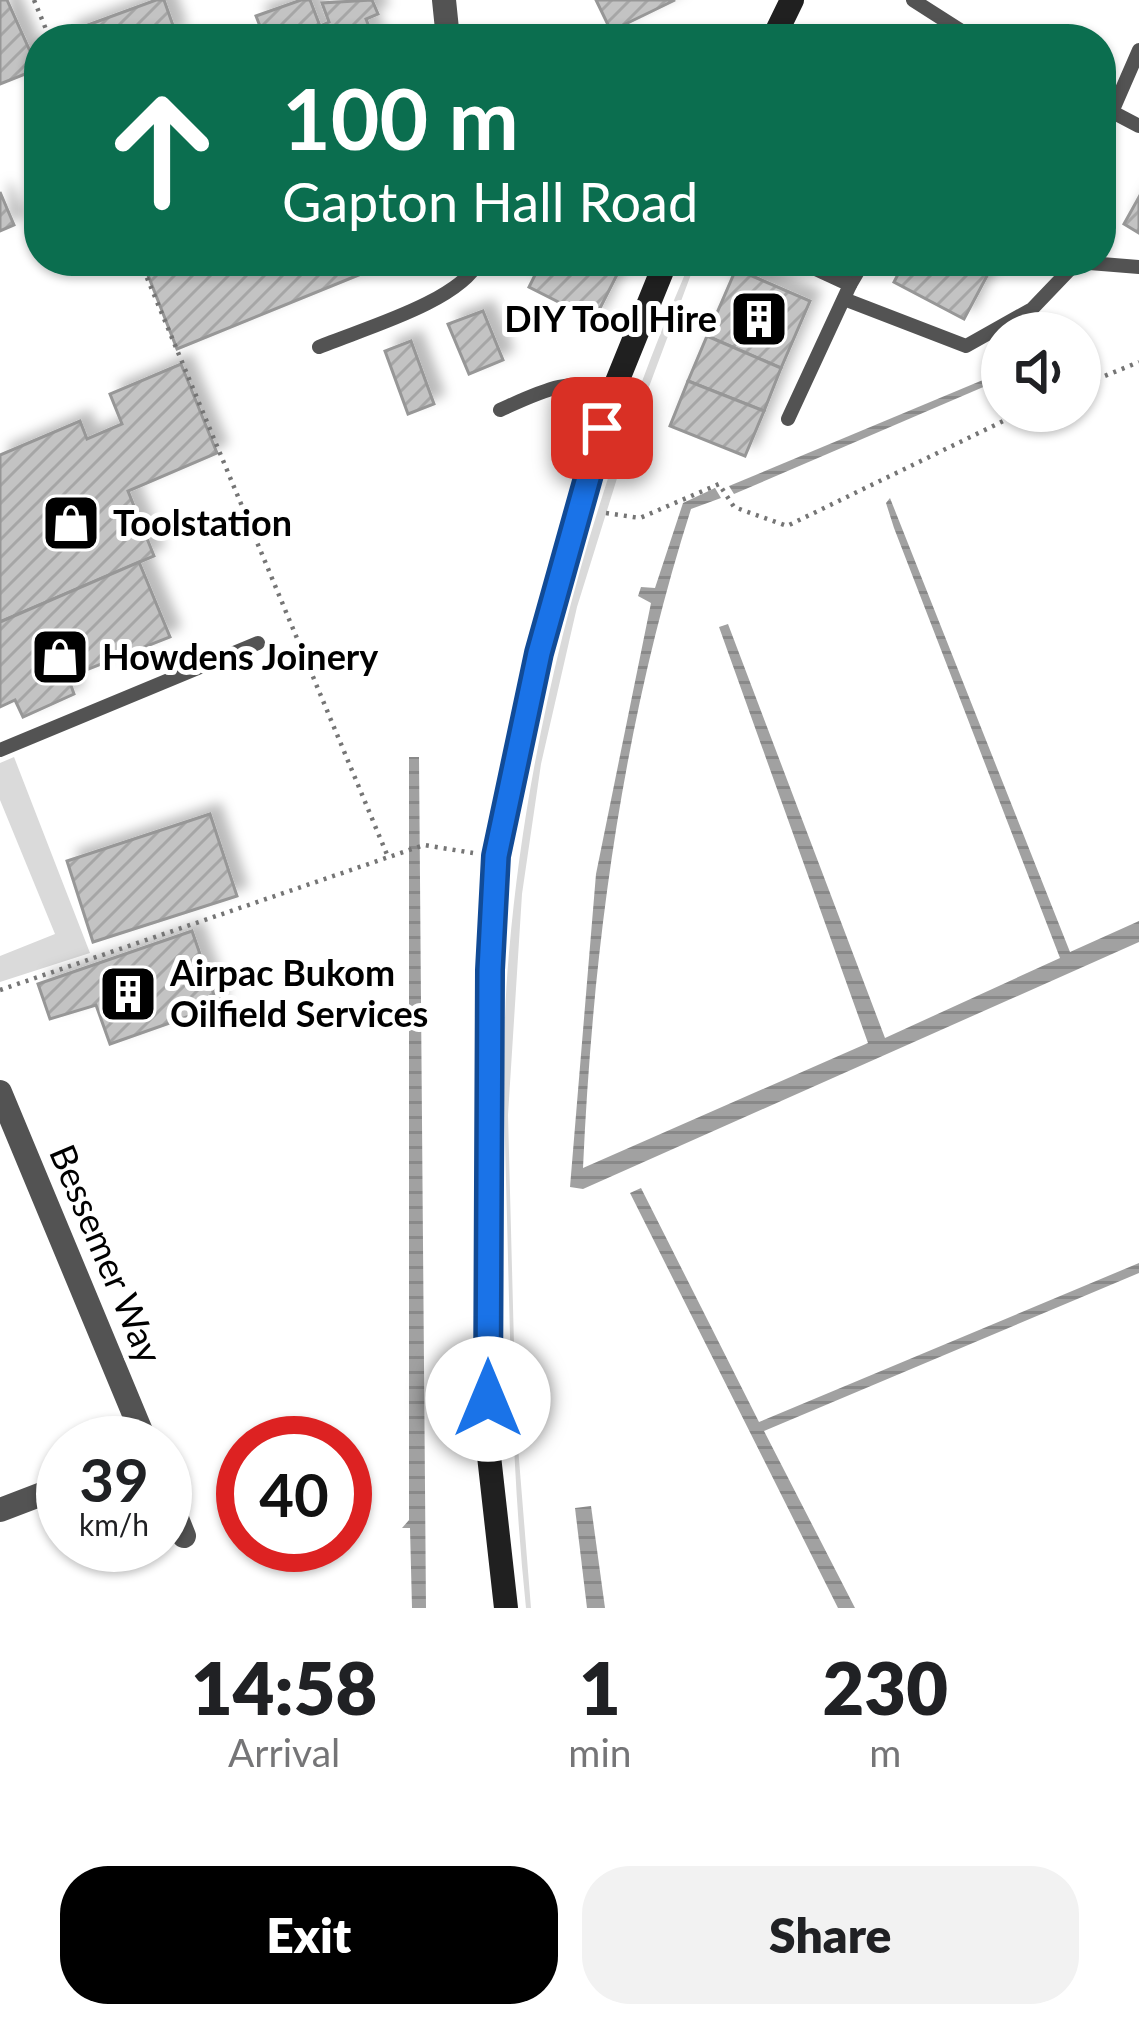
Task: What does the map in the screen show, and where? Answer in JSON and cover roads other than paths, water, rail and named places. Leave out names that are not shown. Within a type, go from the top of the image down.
[{"type":"street","points":[[506,1608],[488,1447],[490,970],[496,856],[539,653],[579,508],[614,389],[659,276]]},
{"type":"street","name":"Bessemer Way","points":[[0,1092],[135,1416]]},
{"type":"street","points":[[0,1510],[36,1496]]},
{"type":"lane","points":[[913,0],[951,24]]},
{"type":"lane","points":[[1116,92],[1139,50]]},
{"type":"lane","points":[[319,347],[446,293],[469,276]]},
{"type":"lane","points":[[822,276],[966,346],[1032,309],[1064,276]]},
{"type":"lane","points":[[788,419],[856,276]]},
{"type":"lane","points":[[500,410],[556,385],[587,381],[614,389]]},
{"type":"lane","points":[[0,750],[258,643]]},
{"type":"place","name":"DIY Tool Hire","points":[[759,319]]},
{"type":"place","name":"Toolstation","points":[[71,523]]},
{"type":"place","name":"Howdens Joinery","points":[[60,657]]},
{"type":"place","name":"Airpac Bukom Oilfield Services","points":[[128,994]]}]
